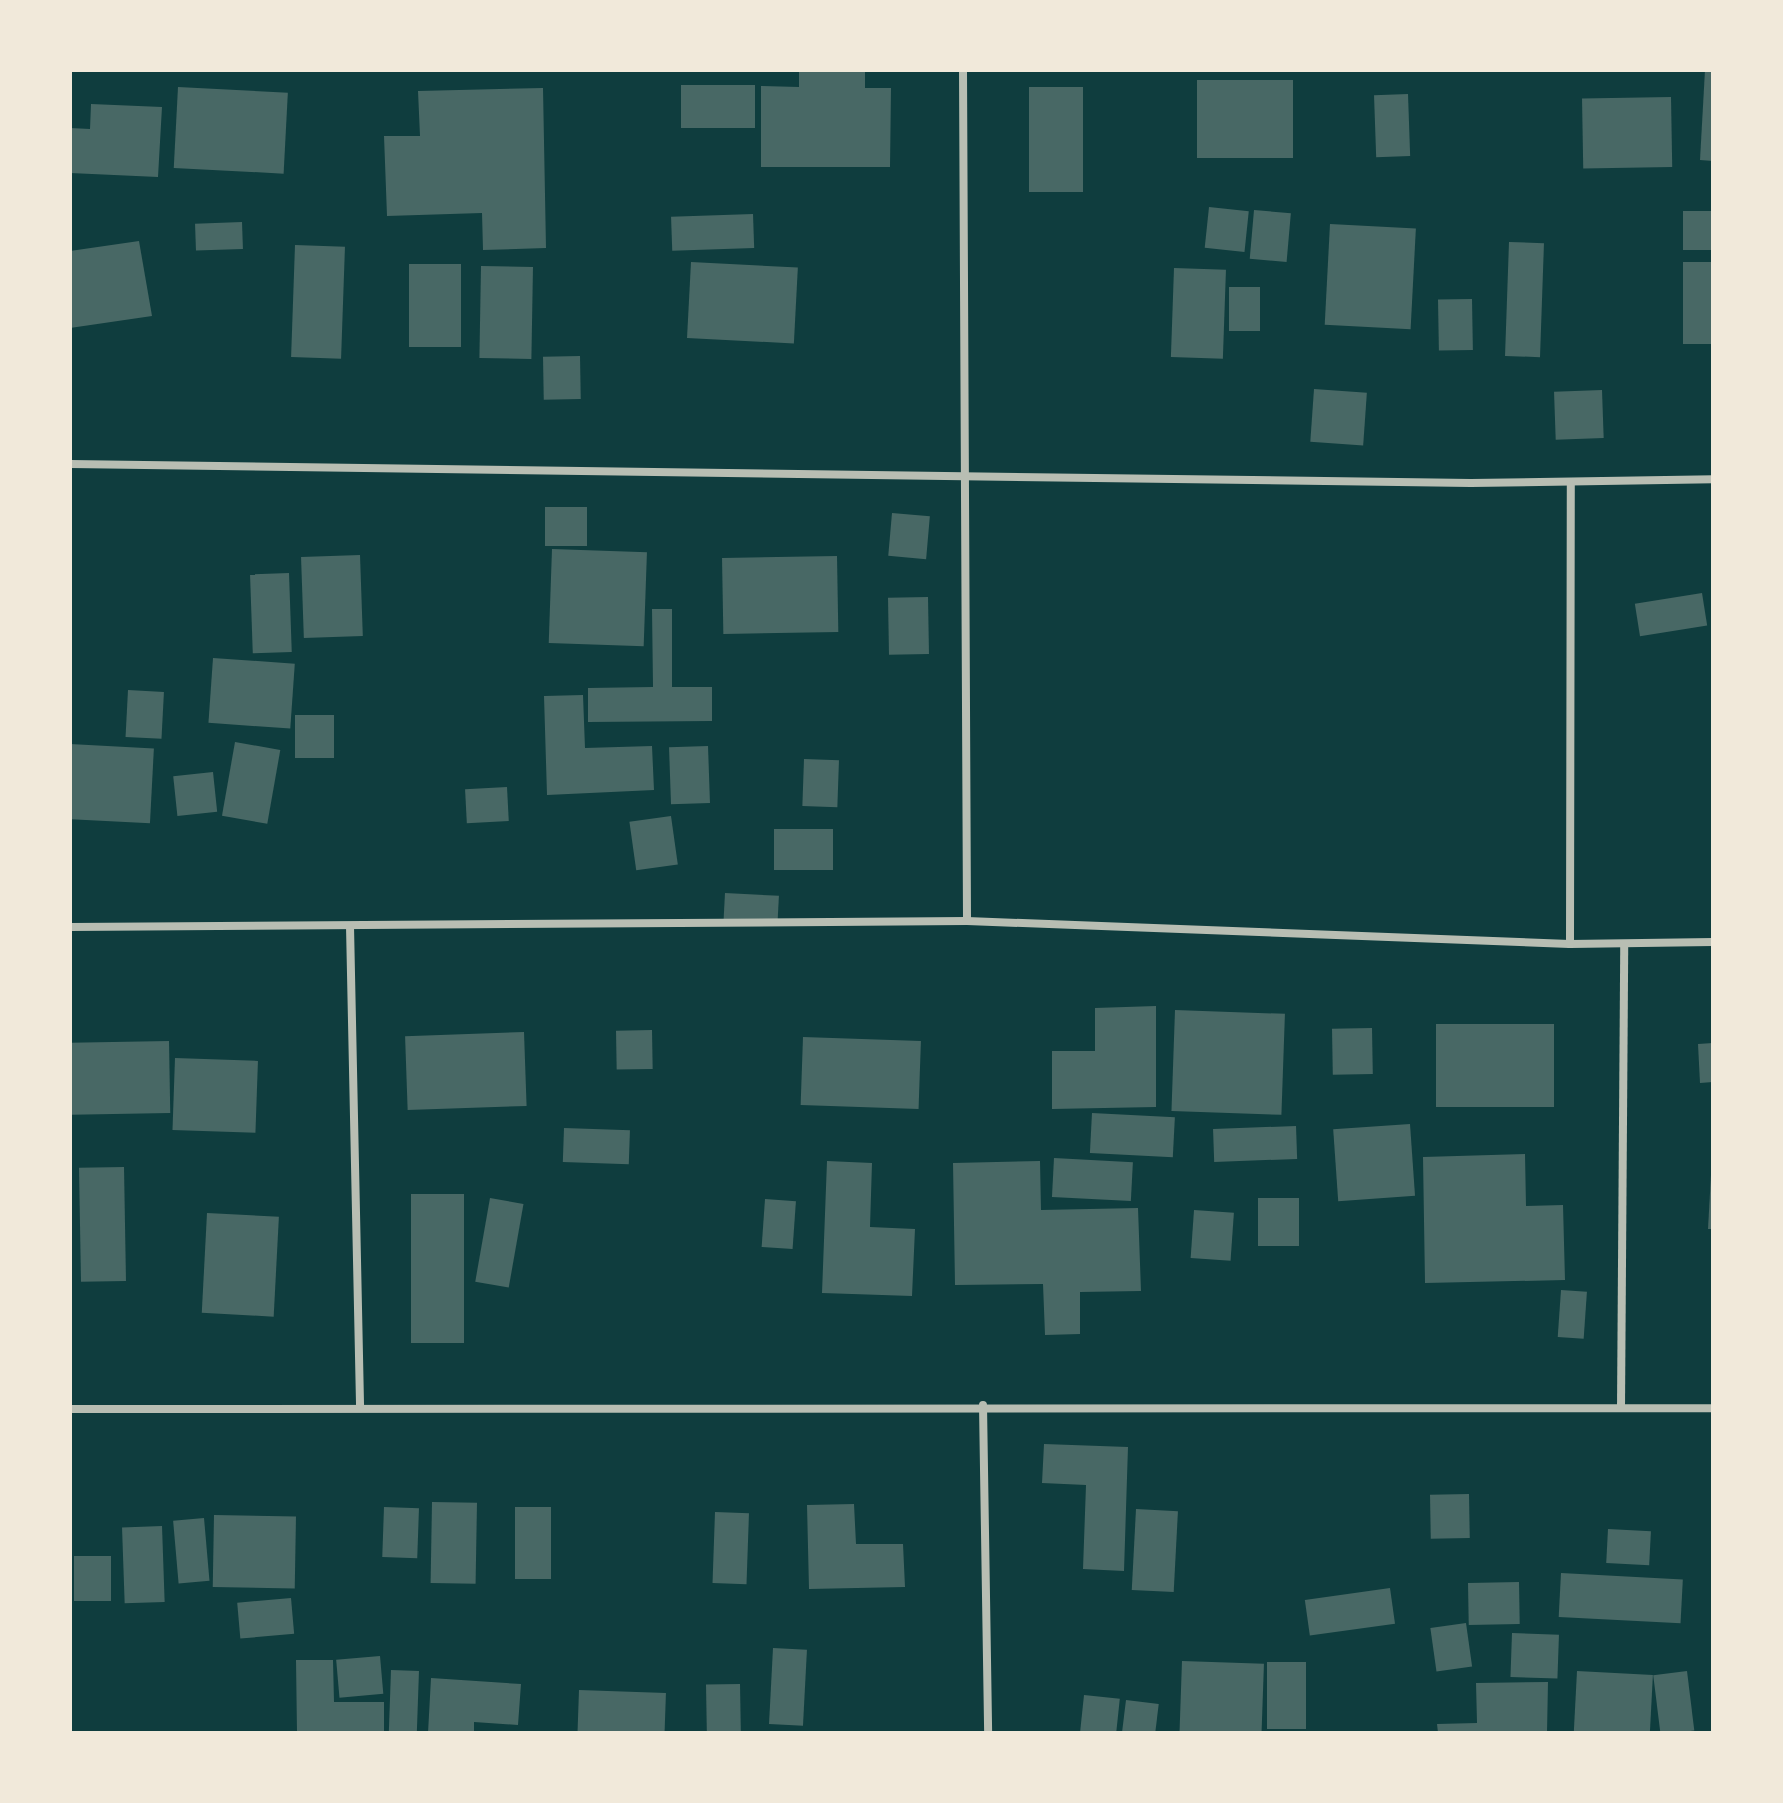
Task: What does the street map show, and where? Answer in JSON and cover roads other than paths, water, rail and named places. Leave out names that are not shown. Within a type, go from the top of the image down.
[{"type":"street","points":[[963,70],[967,921]]},
{"type":"street","points":[[70,464],[965,472],[1571,482],[1713,479]]},
{"type":"street","points":[[1570,944],[1571,482]]},
{"type":"street","points":[[70,927],[967,921],[1570,944],[1713,942]]},
{"type":"street","points":[[350,926],[360,1407]]},
{"type":"street","points":[[1621,1408],[1624,944]]},
{"type":"street","points":[[983,1405],[988,1733]]},
{"type":"street","points":[[70,1409],[983,1405],[1713,1408]]}]
